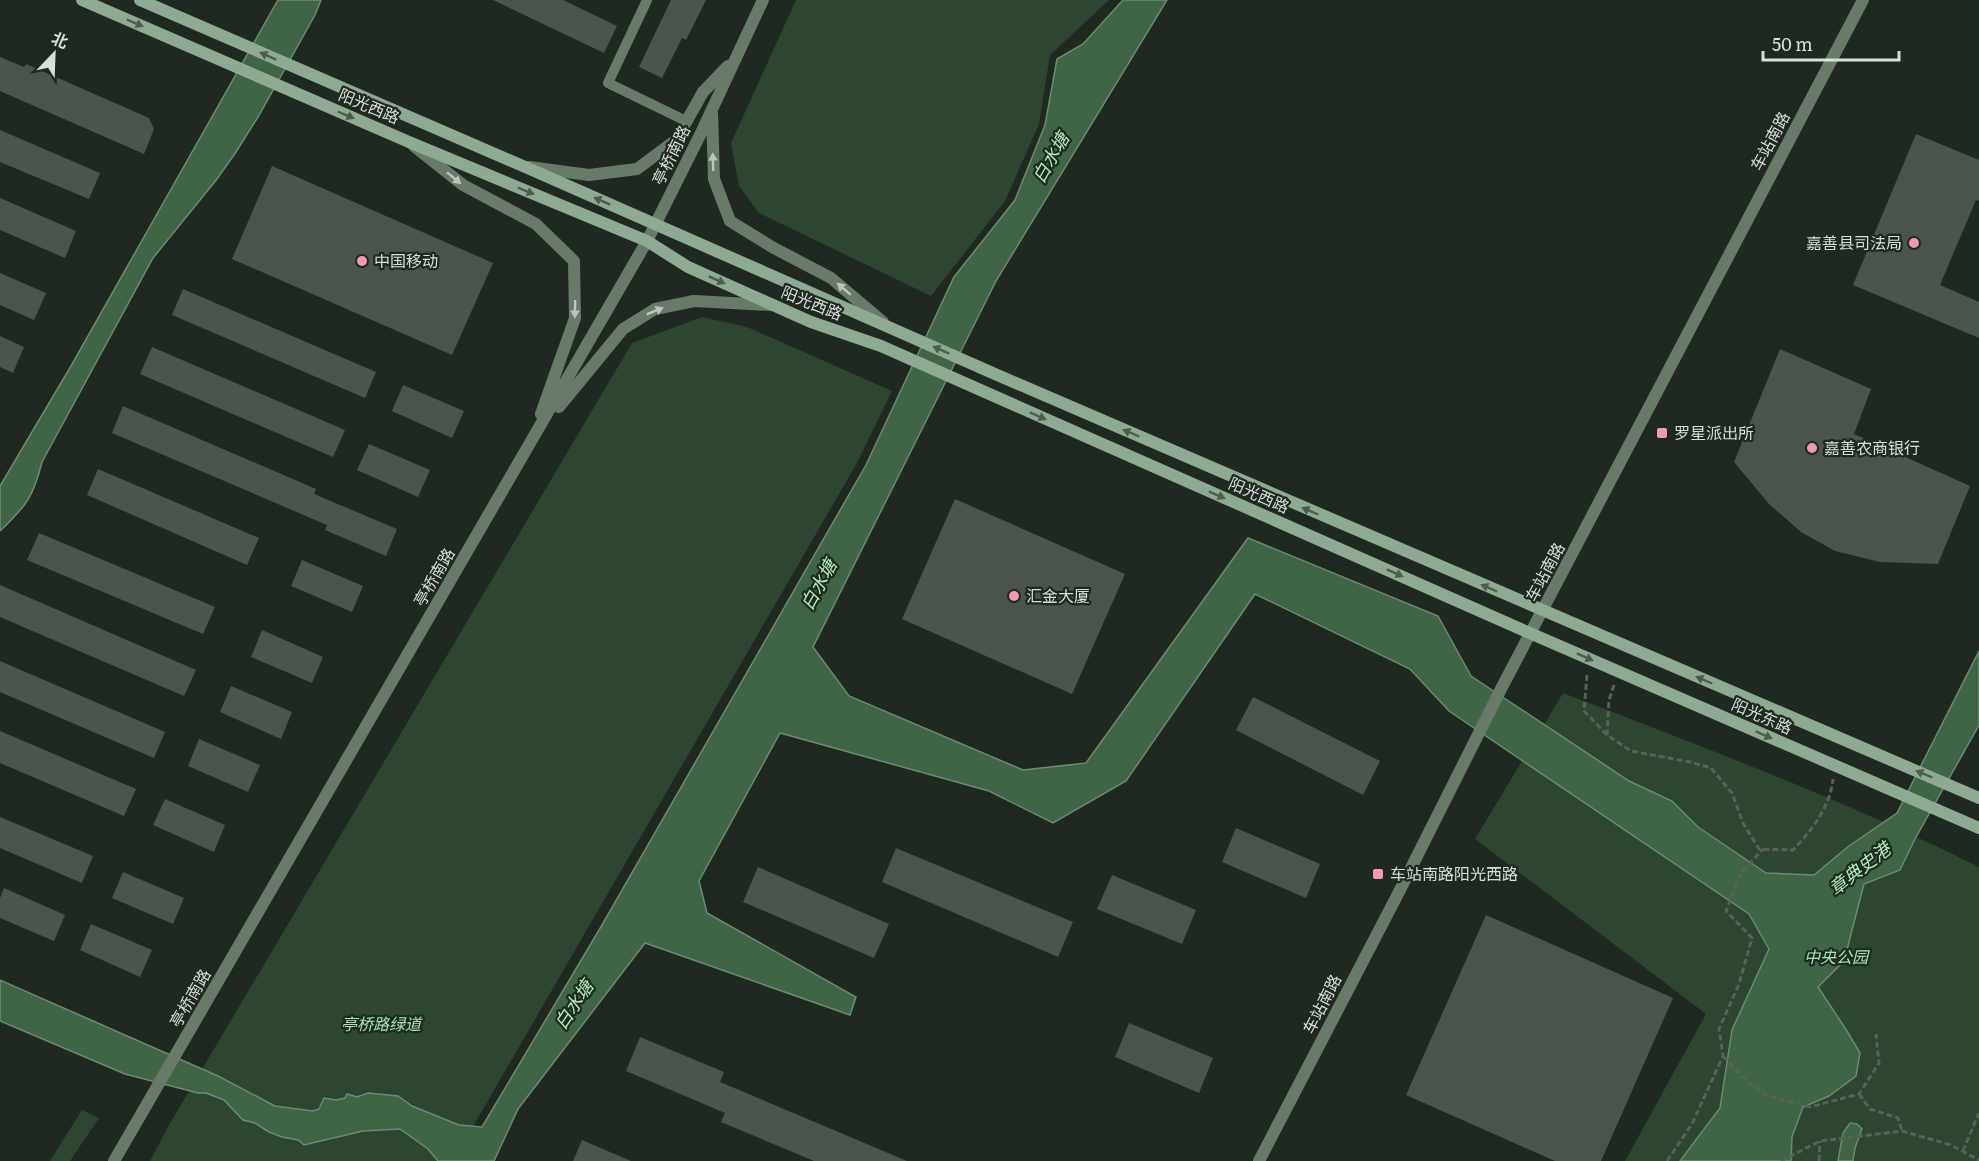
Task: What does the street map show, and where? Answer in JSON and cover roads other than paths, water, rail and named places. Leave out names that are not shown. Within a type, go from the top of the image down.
[{"type":"main road","name":"阳光西路","points":[[82,0],[647,242],[688,267],[811,322],[881,346],[1532,634]]},
{"type":"main road","name":"阳光西路","points":[[140,0],[1543,611]]},
{"type":"main road","name":"阳光东路","points":[[1543,611],[1977,797]]},
{"type":"main road","name":"阳光东路","points":[[1532,634],[1979,828]]},
{"type":"street","name":"亭桥南路","points":[[114,1161],[647,242],[763,0]]},
{"type":"street","name":"车站南路","points":[[1259,1161],[1400,890],[1502,687],[1532,634],[1863,0]]},
{"type":"street","points":[[523,166],[590,175],[637,170],[676,140],[703,92],[735,59]]},
{"type":"street","points":[[712,109],[714,179],[730,221],[772,247],[831,278],[888,327]]},
{"type":"street","points":[[409,142],[463,185],[536,224],[574,261],[575,318],[530,443]]},
{"type":"street","points":[[530,443],[622,329],[655,309],[694,301],[773,305]]},
{"type":"lane","points":[[647,0],[608,83],[686,121]]},
{"type":"water","points":[[278,0],[321,0],[315,15],[258,117],[236,152],[153,258],[42,462],[32,493],[16,515],[0,531],[0,486],[71,366]]},
{"type":"water","points":[[1123,0],[1167,0],[996,281],[813,647],[849,696],[1023,770],[1086,763],[1248,538],[1438,616],[1471,676],[1629,781],[1672,801],[1698,827],[1766,873],[1814,875],[1849,846],[1897,813],[1979,651],[1979,725],[1900,870],[1864,884],[1844,961],[1818,987],[1860,1053],[1856,1076],[1829,1096],[1803,1107],[1792,1137],[1791,1161],[1680,1161],[1720,1108],[1732,1030],[1769,949],[1749,914],[1449,711],[1410,669],[1255,594],[1126,781],[1053,823],[989,791],[780,733],[699,881],[707,913],[856,997],[850,1015],[645,943],[518,1109],[494,1161],[438,1161],[428,1149],[400,1129],[363,1131],[304,1145],[298,1140],[282,1137],[255,1123],[243,1120],[224,1100],[206,1093],[198,1093],[125,1074],[0,1021],[0,980],[218,1076],[275,1106],[313,1111],[319,1109],[324,1098],[336,1100],[345,1098],[347,1094],[357,1097],[368,1093],[398,1096],[412,1106],[459,1125],[482,1127],[602,925],[866,465],[954,277],[1015,200],[1045,125],[1057,59],[1083,44]]},
{"type":"water","points":[[1850,1123],[1857,1124],[1862,1129],[1853,1161],[1838,1161],[1843,1133]]},
{"type":"place","name":"嘉善县司法局","points":[[1914,243]]},
{"type":"place","name":"中国移动","points":[[362,261]]},
{"type":"place","name":"罗星派出所","points":[[1662,433]]},
{"type":"place","name":"嘉善农商银行","points":[[1812,448]]},
{"type":"place","name":"汇金大厦","points":[[1014,596]]},
{"type":"place","name":"车站南路阳光西路","points":[[1378,874]]},
{"type":"water label","name":"白水塘","points":[[1051,158]]},
{"type":"water label","name":"白水塘","points":[[819,585]]},
{"type":"water label","name":"章典史港","points":[[1860,869]]},
{"type":"water label","name":"白水塘","points":[[574,1005]]},
{"type":"park label","name":"中央公园","points":[[1836,957]]},
{"type":"park label","name":"亭桥路绿道","points":[[381,1024]]}]
